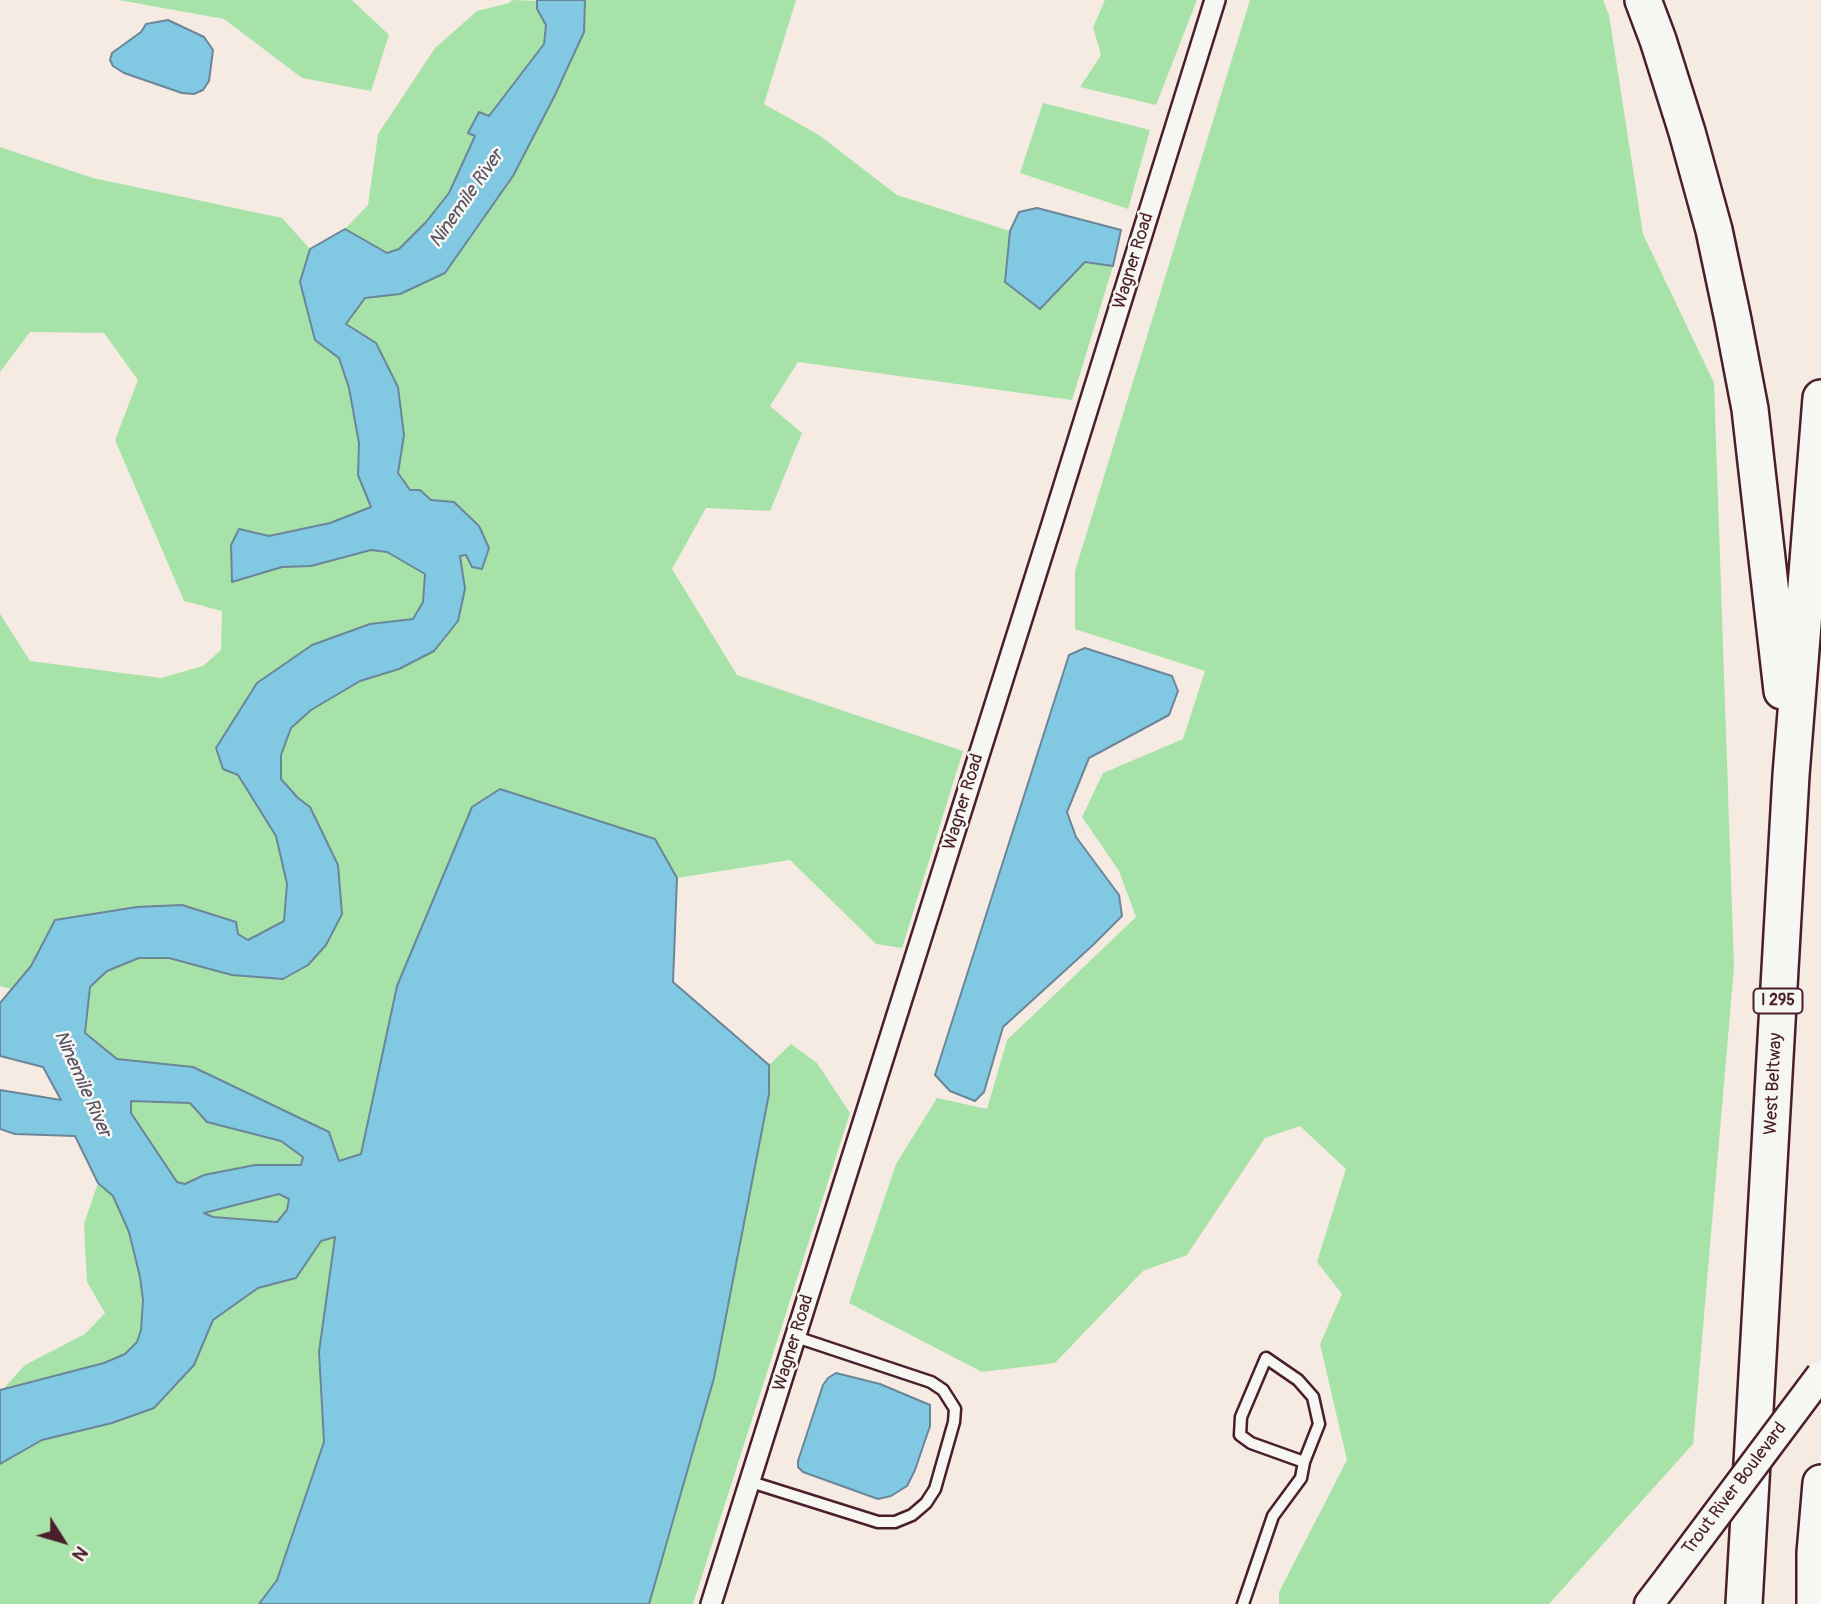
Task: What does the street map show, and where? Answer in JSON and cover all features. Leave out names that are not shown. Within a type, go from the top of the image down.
[{"type":"highway","points":[[1643,0],[1687,132],[1714,230],[1735,333],[1756,458],[1791,775]]},
{"type":"highway","name":"West Beltway","points":[[1744,1604],[1791,775],[1821,398]]},
{"type":"highway","points":[[1815,1604],[1815,1553],[1821,1483]]},
{"type":"street","name":"Wagner Road","points":[[711,1604],[1215,0]]},
{"type":"street","name":"Trout River Boulevard","points":[[1649,1604],[1821,1375]]},
{"type":"lane","points":[[751,1482],[878,1522],[895,1522],[912,1515],[926,1503],[935,1489],[954,1422],[955,1409],[943,1390],[931,1382],[796,1337]]},
{"type":"lane","points":[[1243,1604],[1273,1516],[1301,1478],[1318,1424],[1313,1397],[1298,1380],[1266,1358],[1241,1417],[1240,1435],[1251,1443],[1304,1462]]},
{"type":"green space","points":[[119,0],[352,0],[389,35],[371,91],[302,78],[224,19]]},
{"type":"green space","points":[[512,0],[538,1],[537,9],[546,25],[544,44],[488,117],[480,113],[468,133],[475,136],[449,193],[426,222],[399,249],[387,253],[345,229],[368,205],[378,134],[435,48],[477,11]]},
{"type":"green space","points":[[585,0],[796,0],[764,104],[819,135],[897,195],[1010,231],[1005,282],[1039,309],[1085,262],[1113,266],[1072,400],[798,362],[770,406],[802,433],[770,511],[706,508],[672,569],[737,675],[963,751],[902,948],[876,944],[790,860],[677,878],[655,839],[472,807],[397,986],[361,1154],[339,1161],[329,1132],[193,1067],[117,1059],[85,1033],[90,987],[107,971],[139,958],[169,958],[232,975],[283,979],[308,965],[326,945],[310,807],[281,779],[281,755],[291,728],[311,710],[360,681],[399,669],[434,651],[458,621],[465,589],[460,556],[466,555],[482,569],[431,500],[420,490],[409,490],[398,473],[404,435],[376,343],[346,325],[365,298],[400,294],[445,273],[513,176],[555,95],[584,32]]},
{"type":"green space","points":[[1105,0],[1197,0],[1156,105],[1080,87],[1101,55],[1093,27]]},
{"type":"green space","points":[[1250,0],[1603,0],[1609,15],[1643,234],[1714,383],[1734,967],[1693,1444],[1549,1604],[1279,1604],[1279,1592],[1347,1460],[1320,1344],[1342,1294],[1317,1262],[1346,1169],[1300,1126],[1265,1138],[1187,1255],[1143,1271],[1055,1363],[982,1372],[849,1303],[896,1164],[937,1098],[987,1109],[1007,1040],[1136,917],[1119,871],[1082,817],[1103,773],[1183,739],[1205,671],[1075,629],[1075,571]]},
{"type":"green space","points":[[1043,103],[1150,130],[1128,209],[1020,173]]},
{"type":"green space","points":[[0,147],[93,178],[282,218],[310,249],[300,282],[315,340],[339,358],[349,388],[359,443],[358,475],[372,507],[330,523],[269,536],[239,529],[232,581],[282,567],[311,566],[371,550],[387,552],[425,574],[423,602],[413,619],[370,624],[312,645],[257,683],[216,748],[238,774],[276,836],[287,884],[284,921],[248,940],[182,905],[137,907],[56,920],[31,966],[11,989],[0,986],[0,614],[30,661],[161,678],[203,666],[221,650],[222,611],[184,601],[115,440],[138,380],[104,333],[30,332],[0,372]]},
{"type":"green space","points":[[791,1044],[817,1063],[850,1113],[693,1604],[649,1604],[714,1378],[769,1094],[769,1065]]},
{"type":"green space","points":[[130,1101],[190,1103],[208,1122],[281,1141],[304,1157],[301,1166],[255,1165],[204,1175],[185,1184],[177,1182],[131,1113]]},
{"type":"green space","points":[[98,1183],[113,1196],[129,1232],[140,1277],[143,1300],[141,1330],[137,1343],[125,1354],[104,1363],[4,1388],[25,1365],[85,1334],[105,1313],[87,1282],[84,1224]]},
{"type":"green space","points":[[279,1194],[289,1198],[287,1210],[277,1222],[213,1217],[202,1212]]},
{"type":"green space","points":[[335,1236],[319,1352],[325,1442],[277,1580],[259,1604],[0,1604],[0,1464],[41,1440],[112,1423],[154,1408],[194,1365],[213,1320],[258,1288],[296,1278],[321,1241]]},
{"type":"water","name":"Ninemile River","points":[[537,0],[585,0],[584,32],[513,176],[445,273],[400,294],[365,298],[346,324],[376,343],[398,387],[404,435],[398,473],[410,490],[420,490],[431,500],[454,502],[479,526],[489,548],[482,569],[472,567],[466,555],[460,556],[465,589],[458,621],[434,651],[399,669],[360,681],[311,710],[291,728],[281,755],[281,779],[310,807],[338,865],[342,914],[326,945],[308,965],[283,979],[232,975],[169,958],[139,958],[107,971],[90,987],[85,1033],[117,1059],[193,1067],[329,1132],[339,1161],[361,1154],[397,986],[472,807],[500,789],[655,839],[677,878],[673,982],[769,1065],[769,1094],[714,1378],[649,1604],[259,1604],[277,1580],[324,1442],[319,1352],[335,1237],[321,1241],[296,1278],[258,1288],[213,1320],[194,1365],[154,1408],[112,1423],[42,1440],[0,1464],[0,1390],[104,1363],[125,1354],[137,1342],[141,1330],[143,1300],[129,1232],[113,1196],[98,1183],[75,1136],[15,1134],[0,1129],[0,1090],[61,1100],[43,1067],[0,1056],[0,1003],[31,966],[55,920],[137,907],[182,905],[236,922],[238,934],[248,940],[284,921],[287,884],[276,836],[238,775],[223,769],[216,748],[257,683],[312,645],[370,624],[413,619],[423,602],[425,574],[387,552],[371,550],[311,566],[282,567],[232,582],[231,545],[239,529],[269,536],[330,523],[371,507],[358,475],[359,443],[349,388],[339,358],[315,340],[300,282],[310,249],[345,229],[387,253],[399,249],[426,222],[449,193],[475,136],[468,133],[479,112],[489,116],[544,44],[546,25],[537,9]],"holes":[[[131,1101],[190,1103],[207,1122],[281,1141],[303,1157],[301,1165],[255,1165],[204,1175],[185,1184],[177,1182],[131,1113]],[[279,1194],[289,1199],[287,1210],[277,1222],[213,1217],[204,1213]]]},
{"type":"water","points":[[168,20],[204,37],[213,50],[209,81],[203,90],[194,94],[182,93],[124,73],[113,66],[110,60],[112,53],[141,32],[146,24]]},
{"type":"water","points":[[1037,208],[1121,230],[1113,266],[1085,262],[1040,309],[1005,282],[1010,231],[1019,212]]},
{"type":"water","points":[[1085,648],[1172,676],[1178,691],[1169,715],[1089,758],[1067,812],[1076,837],[1119,895],[1122,916],[1003,1027],[984,1092],[975,1101],[950,1091],[935,1075],[1069,655]]},
{"type":"water","points":[[836,1373],[880,1384],[930,1405],[930,1426],[915,1470],[907,1486],[891,1496],[878,1499],[803,1472],[798,1467],[823,1385]]}]
